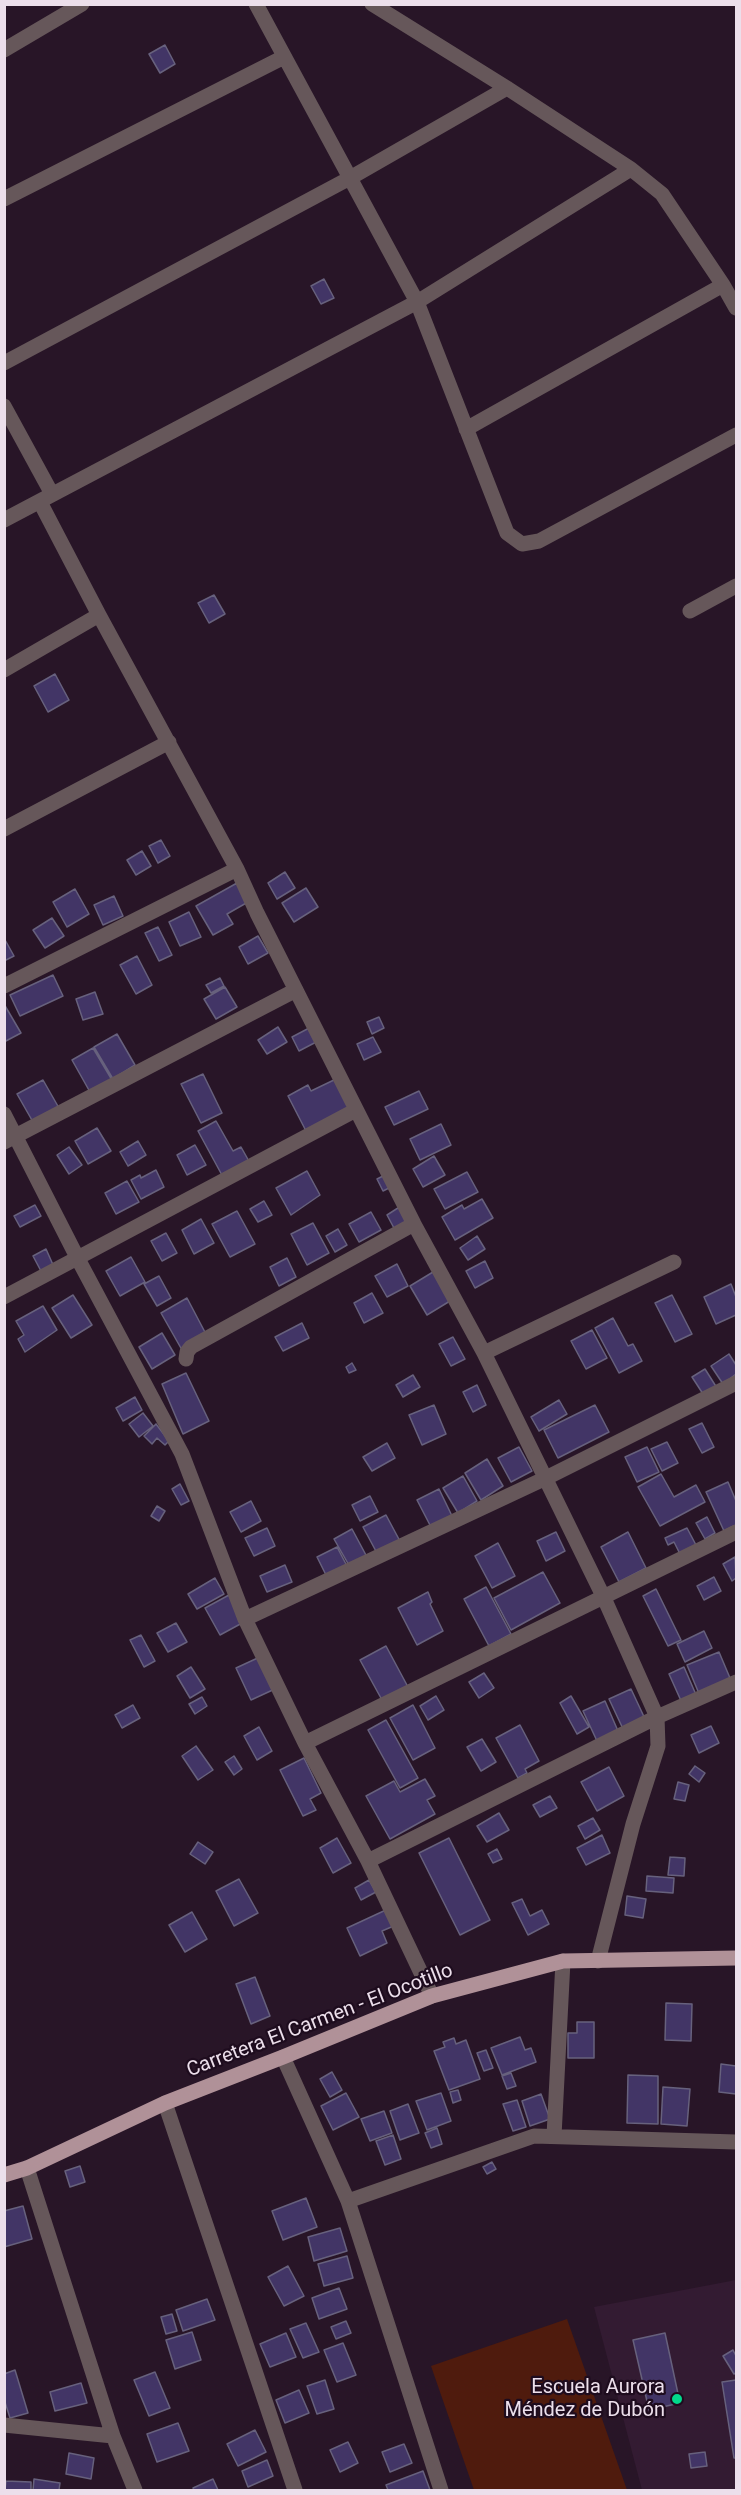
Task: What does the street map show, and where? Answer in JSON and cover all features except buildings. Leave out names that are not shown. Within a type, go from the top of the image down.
[{"type":"main road","name":"Carretera El Carmen - El Ocotillo","points":[[4,2175],[27,2168],[165,2103],[432,1995],[563,1962],[736,1958]]},
{"type":"street","points":[[4,50],[82,4]]},
{"type":"street","points":[[256,4],[417,302],[507,533],[522,544],[540,541],[736,435]]},
{"type":"street","points":[[372,4],[631,169],[662,194],[723,285],[736,309]]},
{"type":"street","points":[[4,199],[284,57]]},
{"type":"street","points":[[4,363],[350,178],[507,88]]},
{"type":"street","points":[[4,520],[417,302],[631,169]]},
{"type":"street","points":[[466,429],[723,285]]},
{"type":"street","points":[[4,406],[99,615],[237,869],[256,913],[414,1224],[484,1353],[604,1598],[657,1717],[658,1746],[633,1824],[598,1961]]},
{"type":"street","points":[[690,611],[736,586]]},
{"type":"street","points":[[4,670],[99,615]]},
{"type":"street","points":[[4,829],[168,742]]},
{"type":"street","points":[[4,986],[237,869]]},
{"type":"street","points":[[10,1139],[296,990]]},
{"type":"street","points":[[4,1297],[356,1110]]},
{"type":"street","points":[[4,1114],[10,1139],[78,1259],[182,1454],[245,1619],[305,1743],[368,1861],[432,1995]]},
{"type":"street","points":[[186,1359],[191,1347],[414,1224]]},
{"type":"street","points":[[484,1353],[674,1262]]},
{"type":"street","points":[[245,1619],[546,1478],[736,1383]]},
{"type":"street","points":[[305,1743],[736,1532]]},
{"type":"street","points":[[368,1861],[657,1717],[736,1682]]},
{"type":"street","points":[[554,2136],[563,1962]]},
{"type":"street","points":[[283,2057],[348,2201],[441,2490]]},
{"type":"street","points":[[165,2103],[295,2490]]},
{"type":"street","points":[[348,2201],[534,2136],[736,2142]]},
{"type":"street","points":[[27,2168],[113,2436],[135,2490]]},
{"type":"street","points":[[4,2425],[113,2436]]},
{"type":"shaded area","name":"Escuela Aurora Méndez de Dubón","points":[[736,2280],[736,2490],[642,2490],[594,2307]]},
{"type":"shaded area","points":[[567,2319],[627,2490],[474,2490],[431,2366]]},
{"type":"place","name":"Escuela Aurora Méndez de Dubón","points":[[677,2399]]}]
